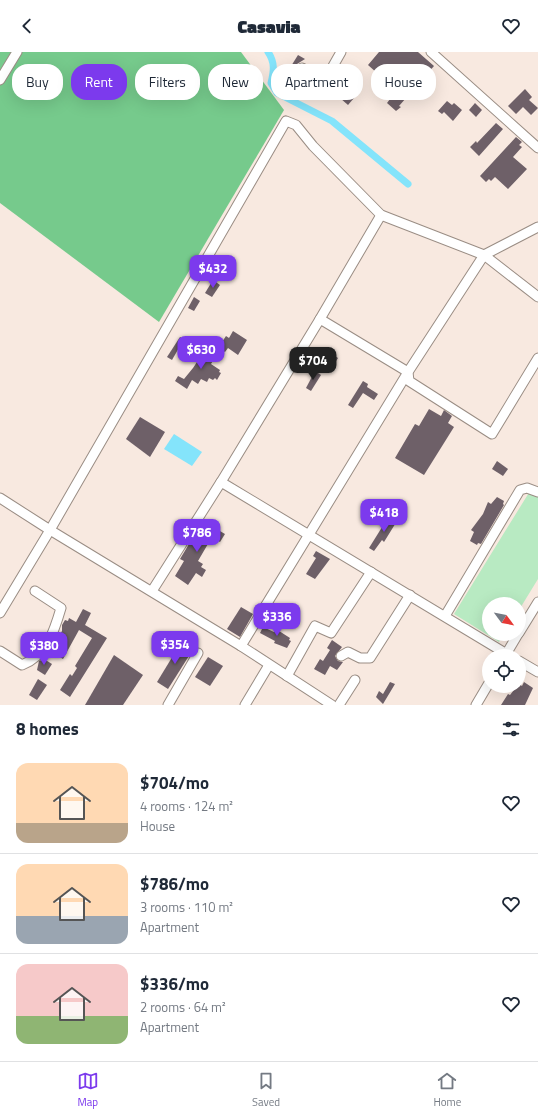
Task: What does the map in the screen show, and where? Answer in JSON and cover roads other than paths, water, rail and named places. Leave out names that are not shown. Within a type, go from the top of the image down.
[{"type":"street","points":[[0,80],[17,52]]},
{"type":"street","points":[[334,64],[341,52]]},
{"type":"street","points":[[431,52],[538,148]]},
{"type":"street","points":[[0,613],[50,530],[286,121],[296,125],[313,146],[381,215],[484,255],[538,297]]},
{"type":"street","points":[[152,591],[221,482],[381,215]]},
{"type":"street","points":[[241,646],[408,372],[484,255],[538,227]]},
{"type":"street","points":[[320,319],[408,372]]},
{"type":"street","points":[[408,372],[409,381],[492,434],[538,358]]},
{"type":"street","points":[[221,482],[497,649]]},
{"type":"street","points":[[445,616],[520,490],[527,488],[538,492]]},
{"type":"street","points":[[0,498],[241,646],[332,705]]},
{"type":"street","points":[[287,676],[315,626],[331,633],[371,572]]},
{"type":"street","points":[[0,651],[22,665],[45,648],[53,636],[61,608],[35,591]]},
{"type":"street","points":[[341,656],[348,652],[360,658],[370,658],[410,595]]},
{"type":"street","points":[[526,622],[538,602]]},
{"type":"street","points":[[168,705],[198,653]]},
{"type":"street","points":[[245,705],[269,664]]},
{"type":"street","points":[[526,665],[538,672]]},
{"type":"street","points":[[339,705],[355,680]]},
{"type":"street","points":[[476,705],[483,693]]},
{"type":"water","points":[[174,434],[202,452],[192,466],[164,449]]},
{"type":"waterway","points":[[268,52],[272,59],[273,67],[271,83],[277,93],[332,121],[408,184]]}]
